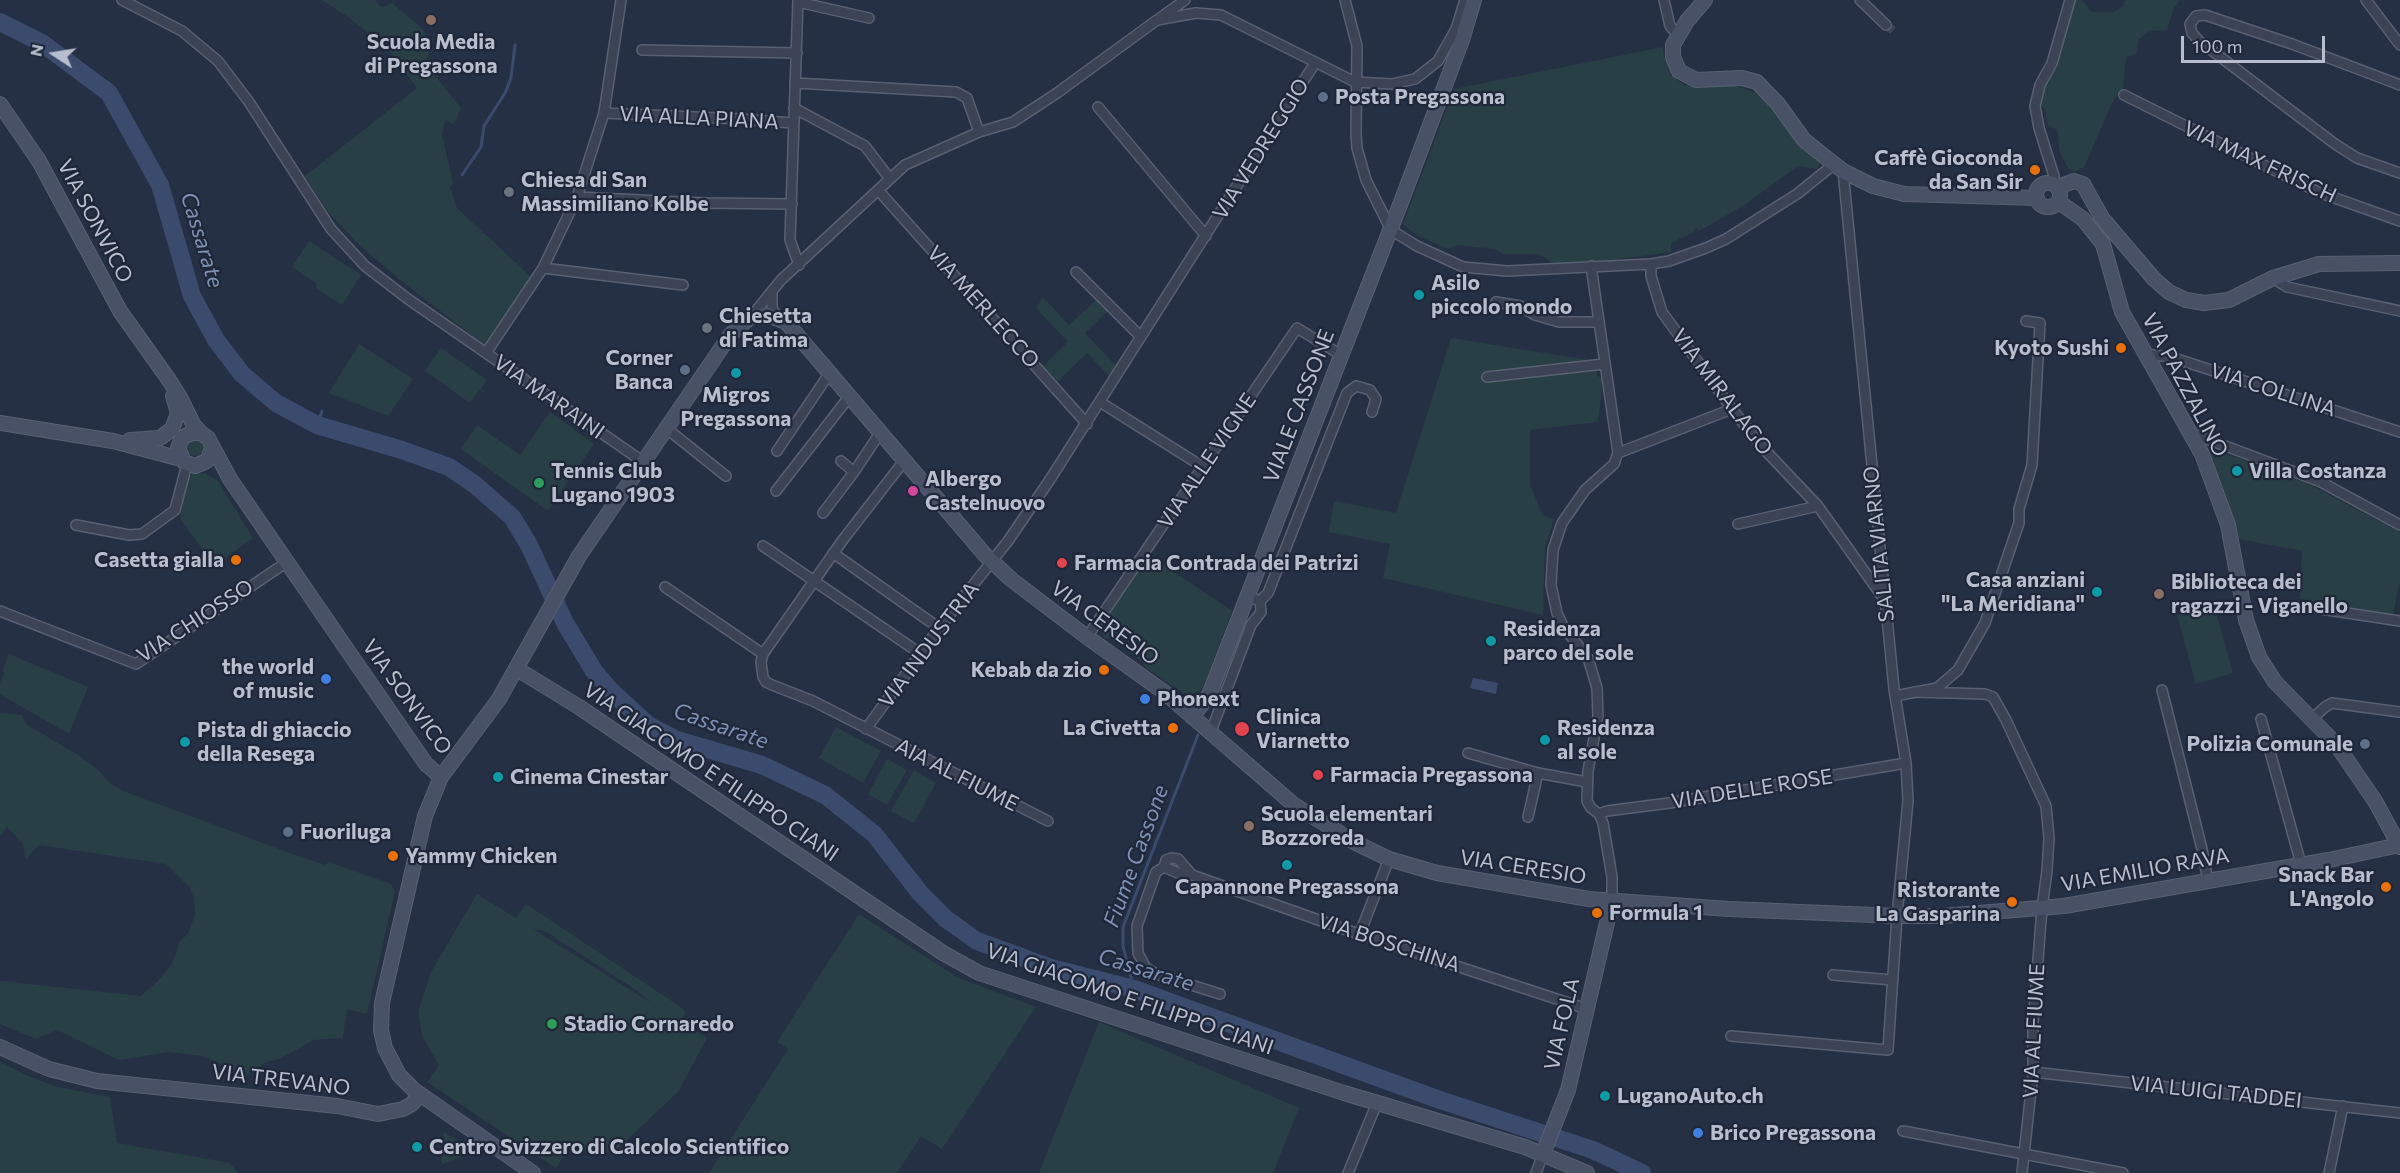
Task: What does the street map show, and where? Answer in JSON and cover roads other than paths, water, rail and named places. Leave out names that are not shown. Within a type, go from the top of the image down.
[{"type":"main road","name":"VIALE CASSONE","points":[[1192,717],[1209,695],[1253,599],[1341,355],[1391,230],[1462,40],[1474,0]]},
{"type":"main road","points":[[1706,0],[1678,35],[1673,53],[1674,62],[1683,74],[1696,80],[1742,78],[1757,82],[1778,104],[1804,140],[1838,168],[1873,186],[1904,194],[2037,198]]},
{"type":"main road","name":"VIA SONVICO","points":[[0,104],[39,161],[113,299],[181,399],[192,424],[201,433]]},
{"type":"main road","points":[[2055,186],[2060,194],[2059,202],[2046,207],[2040,204],[2037,198],[2039,187],[2046,183],[2055,186],[2074,181],[2083,184],[2097,210],[2154,279],[2177,296],[2196,302],[2221,302],[2273,278],[2319,264],[2400,263]]},
{"type":"main road","name":"VIA PAZZALINO","points":[[2059,202],[2083,219],[2103,244],[2122,312],[2191,433],[2212,480],[2228,525],[2252,641],[2259,657],[2275,682],[2313,718],[2336,744],[2364,784],[2399,846]]},
{"type":"main road","points":[[441,777],[500,699],[565,579],[642,461],[731,334],[751,317],[768,315],[778,317]]},
{"type":"main road","name":"VIA CERESIO","points":[[778,317],[793,329],[880,434],[992,561],[1012,580],[1164,692],[1293,804],[1354,842],[1389,859],[1437,873],[1527,890],[1612,902],[1897,916]]},
{"type":"main road","name":"VIA SONVICO","points":[[113,441],[160,438],[172,429],[176,421],[176,404],[152,358]]},
{"type":"main road","name":"VIA SONVICO","points":[[0,423],[113,441],[189,463],[230,479]]},
{"type":"main road","points":[[191,433],[201,433],[208,438],[212,448],[207,461],[189,463],[178,448],[182,438],[191,433]]},
{"type":"main road","name":"VIA SONVICO","points":[[212,448],[230,479],[426,764],[441,777],[425,816],[381,1013],[383,1040],[388,1056],[399,1075],[420,1095]]},
{"type":"main road","name":"VIA GIACOMO E FILIPPO CIANI","points":[[517,669],[588,714],[943,953],[979,973],[1377,1103],[1545,1150],[1587,1173]]},
{"type":"main road","name":"VIA EMILIO RAVA","points":[[1897,916],[1942,916],[2042,908],[2208,881],[2399,846]]},
{"type":"main road","name":"VIA FOLA","points":[[1545,1150],[1568,1090],[1612,902]]},
{"type":"main road","name":"VIA TREVANO","points":[[0,1047],[49,1069],[97,1081],[337,1106],[378,1114],[403,1109],[412,1104],[420,1095]]},
{"type":"main road","points":[[420,1095],[533,1173]]},
{"type":"street","name":"VIA MARAINI","points":[[122,0],[182,31],[218,61],[238,86],[321,214],[345,246],[365,266],[408,299],[642,461]]},
{"type":"street","points":[[486,353],[543,268],[577,197],[604,113],[621,0]]},
{"type":"street","points":[[751,317],[772,291],[878,189],[912,161],[979,132],[1013,122],[1057,93],[1185,0]]},
{"type":"street","points":[[1345,0],[1357,46],[1355,81],[1357,148],[1366,180],[1391,230],[1423,250],[1463,267],[1507,271],[1651,264],[1688,255],[1726,239],[1838,168]]},
{"type":"street","points":[[1157,20],[1196,13],[1221,15],[1355,81],[1405,83],[1427,72],[1443,55],[1456,29],[1465,0]]},
{"type":"street","points":[[1664,0],[1670,26],[1678,35]]},
{"type":"street","points":[[1860,0],[1885,24]]},
{"type":"street","points":[[2055,186],[2039,128],[2036,106],[2040,85],[2052,63],[2070,0]]},
{"type":"street","points":[[2366,0],[2400,45]]},
{"type":"street","points":[[799,265],[790,240],[798,1],[868,18]]},
{"type":"street","points":[[2400,85],[2205,15],[2196,16],[2190,24],[2192,33],[2198,40],[2340,148],[2357,158],[2400,173]]},
{"type":"street","points":[[642,51],[797,53]]},
{"type":"street","name":"VIA VEDREGGIO","points":[[992,561],[1087,424],[1140,336],[1316,63]]},
{"type":"street","points":[[795,83],[956,92],[967,98],[979,132]]},
{"type":"street","name":"VIA MAX FRISCH","points":[[2124,95],[2318,192],[2400,221]]},
{"type":"street","name":"VIA VEDREGGIO","points":[[1098,107],[1206,236]]},
{"type":"street","name":"VIA ALLA PIANA","points":[[794,108],[865,146],[890,179]]},
{"type":"street","name":"VIA ALLA PIANA","points":[[604,113],[741,118],[793,123]]},
{"type":"street","name":"SALITA VIARNO","points":[[1838,168],[1895,696],[1906,763],[1908,819],[1897,916]]},
{"type":"street","name":"VIA MERLECCO","points":[[878,189],[1087,424]]},
{"type":"street","points":[[577,197],[703,203],[792,204]]},
{"type":"street","name":"VIA MIRALAGO","points":[[1651,264],[1651,276],[1662,312],[1763,448],[1818,506],[1885,601]]},
{"type":"street","points":[[1591,266],[1618,453],[1608,472],[1586,490],[1562,524],[1553,550],[1551,592],[1563,626],[1588,658],[1597,688],[1598,716],[1587,782],[1587,801],[1591,808],[1599,814],[1607,842],[1612,877],[1612,902]]},
{"type":"street","points":[[543,268],[682,285]]},
{"type":"street","points":[[1076,272],[1140,336]]},
{"type":"street","points":[[2273,278],[2287,287],[2400,312]]},
{"type":"street","points":[[772,291],[772,308],[778,317]]},
{"type":"street","points":[[1496,302],[1520,306],[1535,315],[1558,322],[1599,322]]},
{"type":"street","points":[[1895,696],[1936,688],[1958,669],[1985,623],[2019,523],[2019,509],[2032,465],[2040,323],[2026,321]]},
{"type":"street","name":"VIA ALLE VIGNE","points":[[1087,637],[1297,328],[1341,355]]},
{"type":"street","name":"VIA COLLINA","points":[[2145,354],[2172,357],[2400,432]]},
{"type":"street","points":[[1487,377],[1604,364]]},
{"type":"street","points":[[777,451],[829,374]]},
{"type":"street","name":"VIALE CASSONE","points":[[1253,599],[1268,593],[1347,393],[1356,386],[1370,390],[1376,399],[1372,412]]},
{"type":"street","points":[[776,491],[849,397]]},
{"type":"street","points":[[1100,402],[1203,467]]},
{"type":"street","points":[[1618,453],[1732,409]]},
{"type":"street","points":[[666,429],[726,476]]},
{"type":"street","points":[[2191,433],[2321,482],[2400,525]]},
{"type":"street","points":[[823,513],[880,434]]},
{"type":"street","points":[[841,461],[854,472]]},
{"type":"street","points":[[665,587],[764,654],[833,554],[904,461]]},
{"type":"street","points":[[76,525],[129,535],[142,534],[175,510],[189,463]]},
{"type":"street","points":[[1738,524],[1818,506]]},
{"type":"street","points":[[763,546],[921,654]]},
{"type":"street","points":[[833,554],[939,628]]},
{"type":"street","name":"VIA INDUSTRIA","points":[[866,729],[939,628],[992,561]]},
{"type":"street","name":"VIA CHIOSSO","points":[[0,611],[136,664],[287,562]]},
{"type":"street","name":"VIALE CASSONE","points":[[1210,734],[1251,626],[1262,606],[1253,599]]},
{"type":"street","points":[[2308,607],[2400,621]]},
{"type":"street","name":"AIA AL FIUME","points":[[764,654],[761,662],[766,682],[813,701],[1048,821]]},
{"type":"street","points":[[2162,690],[2208,881]]},
{"type":"street","name":"VIA AL FIUME","points":[[1914,692],[1985,694],[1993,697],[1999,704],[2046,806],[2049,838],[2033,1024],[2033,1072],[2022,1173]]},
{"type":"street","points":[[2313,718],[2325,706],[2332,704],[2400,712]]},
{"type":"street","points":[[2261,719],[2301,864]]},
{"type":"street","points":[[1468,753],[1538,773],[1587,782]]},
{"type":"street","name":"VIA DELLE ROSE","points":[[1599,814],[1607,810],[1669,803],[1906,763]]},
{"type":"street","points":[[1528,817],[1538,773]]},
{"type":"street","name":"VIA BOSCHINA","points":[[1220,994],[1156,974],[1146,968],[1138,953],[1137,926],[1156,872],[1164,867],[1166,861],[1171,858],[1178,859],[1192,875],[1587,1009]]},
{"type":"street","points":[[1360,933],[1389,859]]},
{"type":"street","points":[[1731,1036],[1888,1050],[1897,916]]},
{"type":"street","points":[[1833,975],[1893,980]]},
{"type":"street","name":"VIA LUIGI TADDEI","points":[[2033,1072],[2400,1113]]},
{"type":"street","points":[[1348,1173],[1377,1103]]},
{"type":"street","points":[[2329,1173],[2343,1106]]},
{"type":"street","points":[[1903,1131],[2123,1173]]},
{"type":"street","points":[[1536,1173],[1545,1150]]},
{"type":"water","points":[[1473,678],[1498,683],[1496,694],[1470,688]]},
{"type":"waterway","name":"Cassarate","points":[[0,22],[42,43],[109,93],[160,185],[192,296],[216,340],[242,374],[276,403],[317,425],[402,450],[449,467],[474,484],[512,517],[529,545],[565,623],[594,671],[611,691],[648,725],[677,740],[762,765],[825,795],[874,834],[920,893],[946,919],[977,941],[1051,968],[1134,989],[1440,1100],[1593,1150],[1642,1173]]},
{"type":"waterway","points":[[462,175],[481,147],[484,126],[505,93],[511,78],[515,45]]},
{"type":"waterway","points":[[317,425],[322,411]]},
{"type":"waterway","name":"Fiume Cassone","points":[[1134,989],[1123,946],[1123,927],[1198,735]]},
{"type":"tunnel","points":[[1886,25],[1895,32]]},
{"type":"place","name":"Scuola Media di Pregassona","points":[[431,20]]},
{"type":"place","name":"Posta Pregassona","points":[[1323,97]]},
{"type":"place","name":"Caffè Gioconda da San Sir","points":[[2035,170]]},
{"type":"place","name":"Chiesa di San Massimiliano Kolbe","points":[[509,192]]},
{"type":"place","name":"Asilo piccolo mondo","points":[[1419,295]]},
{"type":"place","name":"Chiesetta di Fatima","points":[[707,328]]},
{"type":"place","name":"Kyoto Sushi","points":[[2121,348]]},
{"type":"place","name":"Corner Banca","points":[[685,370]]},
{"type":"place","name":"Migros Pregassona","points":[[736,373]]},
{"type":"place","name":"Villa Costanza","points":[[2237,471]]},
{"type":"place","name":"Tennis Club Lugano 1903","points":[[539,483]]},
{"type":"place","name":"Albergo Castelnuovo","points":[[913,491]]},
{"type":"place","name":"Casetta gialla","points":[[236,560]]},
{"type":"place","name":"Farmacia Contrada dei Patrizi","points":[[1062,563]]},
{"type":"place","name":"Casa anziani \"La Meridiana\"","points":[[2097,592]]},
{"type":"place","name":"Biblioteca dei ragazzi - Viganello","points":[[2159,594]]},
{"type":"place","name":"Residenza parco del sole","points":[[1491,641]]},
{"type":"place","name":"Kebab da zio","points":[[1104,670]]},
{"type":"place","name":"the world of music","points":[[326,679]]},
{"type":"place","name":"Phonext","points":[[1145,699]]},
{"type":"place","name":"La Civetta","points":[[1173,728]]},
{"type":"place","name":"Clinica Viarnetto","points":[[1242,729]]},
{"type":"place","name":"Residenza al sole","points":[[1545,740]]},
{"type":"place","name":"Pista di ghiaccio della Resega","points":[[185,742]]},
{"type":"place","name":"Polizia Comunale","points":[[2365,744]]},
{"type":"place","name":"Farmacia Pregassona","points":[[1318,775]]},
{"type":"place","name":"Cinema Cinestar","points":[[498,777]]},
{"type":"place","name":"Scuola elementari Bozzoreda","points":[[1249,826]]},
{"type":"place","name":"Fuoriluga","points":[[288,832]]},
{"type":"place","name":"Yammy Chicken","points":[[393,856]]},
{"type":"place","name":"Capannone Pregassona","points":[[1287,865]]},
{"type":"place","name":"Snack Bar L'Angolo","points":[[2386,887]]},
{"type":"place","name":"Ristorante La Gasparina","points":[[2012,902]]},
{"type":"place","name":"Formula 1","points":[[1597,913]]},
{"type":"place","name":"Stadio Cornaredo","points":[[552,1024]]},
{"type":"place","name":"LuganoAuto.ch","points":[[1605,1096]]},
{"type":"place","name":"Brico Pregassona","points":[[1698,1133]]},
{"type":"place","name":"Centro Svizzero di Calcolo Scientifico","points":[[417,1147]]}]
